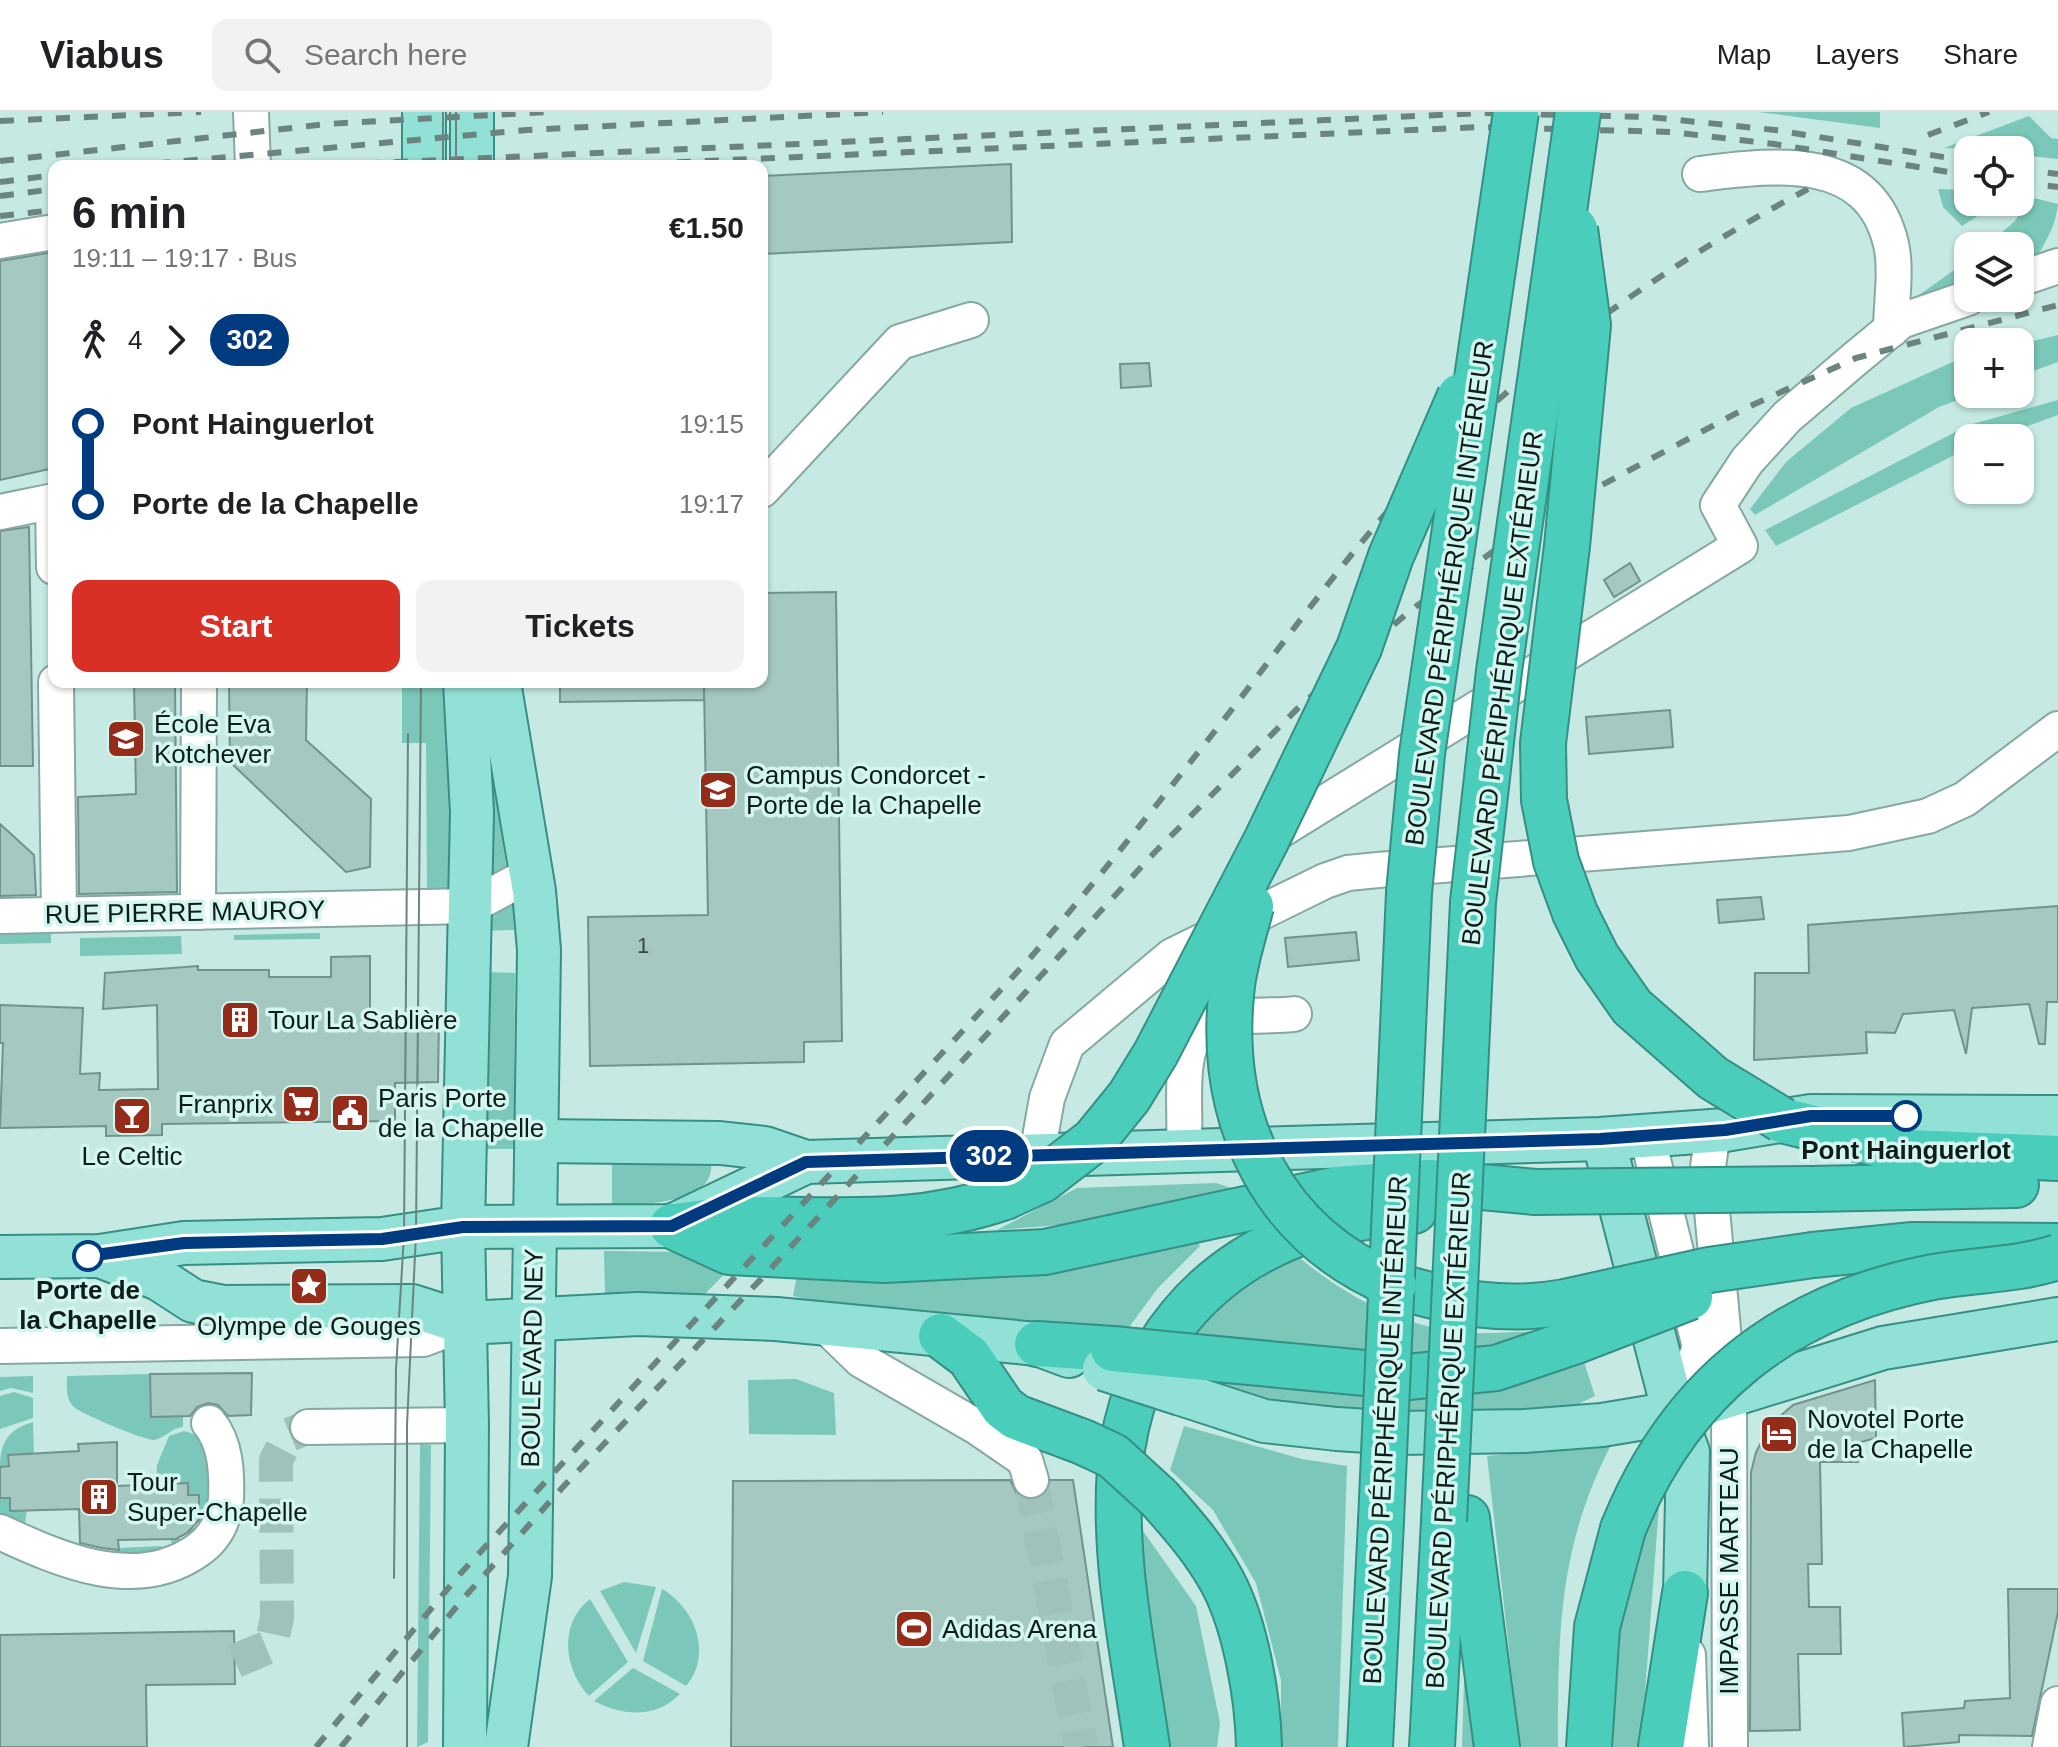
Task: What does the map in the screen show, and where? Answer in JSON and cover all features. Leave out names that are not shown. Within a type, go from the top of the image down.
[{"type":"highway","name":"BOULEVARD PÉRIPHÉRIQUE INTÉRIEUR","points":[[1370,1747],[1413,847],[1422,754],[1516,112]]},
{"type":"highway","name":"BOULEVARD PÉRIPHÉRIQUE EXTÉRIEUR","points":[[1432,1747],[1456,1520],[1451,1384],[1473,902],[1499,671],[1578,112]]},
{"type":"highway","points":[[1568,175],[1588,325],[1567,546],[1543,743],[1544,800],[1556,861],[1580,924],[1597,957],[1632,1007],[1713,1078],[1782,1120],[1909,1152],[2058,1158]]},
{"type":"highway","points":[[672,1226],[751,1218],[914,1220],[980,1206],[1042,1180],[1080,1154],[1113,1118],[1156,1053],[1266,841],[1359,648],[1416,494],[1483,342]]},
{"type":"highway","points":[[1266,841],[1231,990],[1229,1047],[1238,1106],[1258,1160],[1293,1214],[1331,1251],[1394,1285],[1475,1307],[1519,1308],[1571,1321],[1646,1311],[1813,1255],[1913,1245],[2058,1246]]},
{"type":"highway","points":[[672,1226],[729,1252],[884,1260],[1045,1252],[1338,1189],[1429,1182],[1535,1192],[2058,1184]]},
{"type":"highway","points":[[1147,1747],[1121,1569],[1120,1468],[1147,1364],[1185,1307],[1215,1279],[1278,1242],[1318,1227],[1357,1218],[1535,1192]]},
{"type":"highway","points":[[1589,1747],[1597,1627],[1623,1529],[1639,1490],[1676,1431],[1715,1387],[1758,1347],[1830,1306],[1934,1277],[2023,1268],[2058,1257]]},
{"type":"highway","points":[[1037,1344],[1188,1376],[1408,1377],[1496,1368],[1571,1321]]},
{"type":"highway","points":[[941,1336],[969,1357],[1009,1412],[1113,1456],[1159,1498],[1192,1535],[1224,1585],[1251,1670],[1259,1747]]},
{"type":"highway","points":[[1456,1520],[1497,1747]]},
{"type":"highway","points":[[1661,1747],[1685,1593]]},
{"type":"highway","points":[[1239,1747],[1251,1670]]},
{"type":"main road","points":[[403,160],[404,112]]},
{"type":"main road","points":[[424,112],[424,160]]},
{"type":"main road","points":[[472,112],[472,160]]},
{"type":"main road","points":[[493,112],[493,160]]},
{"type":"main road","points":[[465,688],[472,812],[463,1227],[467,1425],[465,1747]]},
{"type":"main road","name":"BOULEVARD NEY","points":[[500,688],[531,874],[539,950],[530,1576],[506,1747]]},
{"type":"main road","points":[[536,1141],[720,1143],[765,1148],[806,1162],[1622,1138],[1731,1128],[1811,1116],[2058,1117]]},
{"type":"main road","points":[[1622,1138],[1614,1170],[1674,1413],[1688,1452],[1685,1593]]},
{"type":"main road","points":[[0,1257],[100,1256],[184,1243],[382,1239],[463,1227],[672,1226],[806,1162]]},
{"type":"main road","points":[[100,1256],[159,1279],[193,1301],[207,1305],[412,1306],[465,1323],[638,1314],[823,1323],[1037,1344]]},
{"type":"main road","points":[[1188,1376],[1264,1421],[1399,1433],[1524,1431],[1602,1425],[1674,1413],[1883,1348],[2058,1319]]},
{"type":"street","points":[[251,112],[253,160]]},
{"type":"street","points":[[1700,174],[1770,165],[1814,169],[1856,187],[1880,209],[1892,247],[1891,330]]},
{"type":"street","points":[[0,241],[48,233]]},
{"type":"street","points":[[2034,274],[2058,266]]},
{"type":"street","points":[[1246,920],[1231,876],[1246,851],[1740,546],[1718,505],[1747,461],[1787,417],[1901,321],[1954,303]]},
{"type":"street","points":[[768,484],[900,342],[971,320]]},
{"type":"street","points":[[0,512],[48,503]]},
{"type":"street","points":[[56,688],[59,914]]},
{"type":"street","points":[[198,912],[199,688]]},
{"type":"street","points":[[1037,1155],[1047,1098],[1067,1044],[1172,956],[1348,873],[1849,833],[1903,823],[1965,799],[2058,729]]},
{"type":"street","points":[[471,906],[531,874]]},
{"type":"street","name":"RUE PIERRE MAUROY","points":[[0,916],[471,906]]},
{"type":"street","points":[[1183,1149],[1187,1126],[1185,1056],[1198,1031],[1213,1021],[1294,1014]]},
{"type":"street","name":"IMPASSE MARTEAU","points":[[1730,1747],[1740,1391],[1708,1167],[1731,1128]]},
{"type":"street","points":[[0,1346],[423,1339],[465,1323]]},
{"type":"street","points":[[823,1323],[861,1360],[977,1427],[1025,1460],[1031,1480]]},
{"type":"street","points":[[0,1532],[73,1563],[103,1569],[134,1571],[165,1566],[188,1557],[208,1543],[220,1526],[225,1508],[224,1460],[216,1432],[209,1423]]},
{"type":"street","points":[[308,1427],[467,1425]]},
{"type":"street","name":"IMPASSE MARTEAU","points":[[1685,1593],[1691,1747]]},
{"type":"street","points":[[2050,1747],[2058,1704]]},
{"type":"green space","points":[[1759,112],[1880,112],[1880,128]]},
{"type":"green space","points":[[2029,116],[2051,138],[2058,139],[2058,159],[2034,156],[2034,136],[1976,136]]},
{"type":"green space","points":[[1938,189],[1954,190],[1954,216],[1978,216],[1962,226],[1943,207]]},
{"type":"green space","points":[[2034,198],[2058,204],[2050,234],[2035,261],[2034,232],[2002,232],[2018,216],[2034,216]]},
{"type":"green space","points":[[1954,270],[1954,288],[1908,303]]},
{"type":"green space","points":[[2058,335],[2058,362],[2034,371],[2034,341]]},
{"type":"green space","points":[[1954,361],[1954,401],[1939,407],[1755,515],[1750,509],[1786,462],[1851,408]]},
{"type":"green space","points":[[2058,400],[2058,415],[2033,424],[1973,424],[2034,408]]},
{"type":"green space","points":[[1954,433],[1954,455],[1776,546],[1765,530]]},
{"type":"green space","points":[[402,688],[455,688],[452,889],[427,896],[426,743],[402,743]]},
{"type":"green space","points":[[482,759],[491,760],[506,866],[480,883]]},
{"type":"green space","points":[[513,901],[514,930],[480,931],[480,920]]},
{"type":"green space","points":[[51,928],[51,943],[0,944],[0,930]]},
{"type":"green space","points":[[320,933],[320,939],[234,940],[234,935]]},
{"type":"green space","points":[[181,936],[182,954],[80,956],[80,938]]},
{"type":"green space","points":[[483,972],[515,973],[514,1149],[482,1149]]},
{"type":"green space","points":[[612,1155],[711,1162],[710,1176],[702,1187],[674,1199],[612,1206]]},
{"type":"green space","points":[[1216,1183],[1237,1190],[1083,1223],[997,1230],[1077,1188]]},
{"type":"green space","points":[[1197,1240],[1200,1246],[1158,1288],[1127,1330],[1089,1325],[1088,1329],[818,1302],[793,1296],[798,1269],[976,1271],[1083,1268]]},
{"type":"green space","points":[[604,1251],[684,1252],[735,1263],[704,1295],[605,1295]]},
{"type":"green space","points":[[1295,1254],[1355,1297],[1401,1318],[1448,1330],[1535,1332],[1493,1344],[1408,1353],[1322,1349],[1192,1333],[1241,1285]]},
{"type":"green space","points":[[1584,1362],[1595,1396],[1558,1414],[1287,1414],[1186,1374],[1522,1382]]},
{"type":"green space","points":[[150,1374],[151,1417],[183,1416],[183,1427],[154,1440],[127,1432],[70,1403],[67,1376]]},
{"type":"green space","points":[[33,1376],[33,1393],[11,1388],[0,1391],[0,1377]]},
{"type":"green space","points":[[796,1379],[834,1393],[836,1435],[749,1434],[748,1380]]},
{"type":"green space","points":[[14,1392],[33,1398],[33,1418],[0,1429],[0,1396]]},
{"type":"green space","points":[[33,1422],[34,1455],[9,1456],[9,1466],[0,1467],[2,1450],[8,1438],[18,1428]]},
{"type":"green space","points":[[1184,1426],[1302,1459],[1347,1466],[1338,1747],[1281,1747],[1281,1680],[1256,1583],[1213,1510],[1170,1470]]},
{"type":"green space","points":[[184,1431],[200,1439],[211,1453],[218,1473],[219,1494],[216,1515],[208,1534],[195,1547],[178,1553],[170,1539],[188,1539],[189,1528],[199,1527],[198,1495],[188,1495],[187,1483],[156,1484],[157,1465],[169,1436]]},
{"type":"green space","points":[[1612,1443],[1594,1481],[1571,1555],[1561,1628],[1558,1747],[1520,1747],[1487,1456]]},
{"type":"green space","points":[[420,1444],[431,1445],[428,1742],[417,1747]]},
{"type":"green space","points":[[1660,1492],[1641,1747],[1610,1747],[1609,1669],[1634,1547]]},
{"type":"green space","points":[[0,1498],[10,1498],[10,1511],[27,1510],[24,1529],[0,1525]]},
{"type":"green space","points":[[1136,1521],[1196,1606],[1220,1723],[1217,1747],[1165,1747]]},
{"type":"green space","points":[[161,1546],[169,1557],[88,1552],[118,1551],[118,1548]]},
{"type":"green space","points":[[624,1582],[656,1587],[636,1653],[600,1591]]},
{"type":"green space","points":[[662,1589],[683,1608],[696,1633],[698,1660],[686,1686],[643,1661]]},
{"type":"green space","points":[[590,1599],[628,1662],[589,1696],[574,1673],[568,1647],[573,1621]]},
{"type":"green space","points":[[633,1668],[680,1694],[660,1708],[638,1712],[616,1710],[594,1701]]},
{"type":"green space","points":[[1464,1680],[1477,1690],[1484,1747],[1462,1747]]},
{"type":"building","points":[[1011,164],[1012,242],[768,254],[768,176]]},
{"type":"building","points":[[48,253],[48,469],[0,480],[0,261]]},
{"type":"building","points":[[1149,363],[1151,386],[1121,388],[1120,364]]},
{"type":"building","points":[[29,527],[33,766],[0,766],[0,531]]},
{"type":"building","points":[[1630,563],[1640,581],[1614,597],[1604,580]]},
{"type":"building","points":[[836,592],[842,1041],[804,1042],[804,1062],[590,1066],[588,917],[708,915],[704,688],[768,688],[768,593]]},
{"type":"building","name":"École Eva Kotchever","points":[[134,688],[175,688],[177,892],[79,894],[78,797],[136,794]]},
{"type":"building","points":[[229,688],[307,688],[306,740],[371,799],[370,867],[346,872],[230,762]]},
{"type":"building","points":[[560,688],[704,688],[704,700],[560,702]]},
{"type":"building","points":[[1670,710],[1673,747],[1589,754],[1586,717]]},
{"type":"building","points":[[0,824],[34,855],[36,895],[0,896]]},
{"type":"building","points":[[1761,897],[1764,919],[1719,923],[1717,900]]},
{"type":"building","points":[[2058,906],[2058,1002],[2047,1002],[2045,1044],[2039,1044],[2029,1004],[1972,1008],[1966,1054],[1954,1010],[1903,1014],[1895,1033],[1866,1032],[1867,1053],[1754,1060],[1755,973],[1809,973],[1808,925]]},
{"type":"building","points":[[1356,932],[1359,960],[1288,967],[1285,938]]},
{"type":"building","points":[[370,956],[370,1014],[439,1017],[438,1082],[395,1083],[395,1121],[162,1124],[162,1135],[106,1136],[106,1126],[0,1128],[3,1043],[0,1043],[0,1005],[83,1008],[80,1074],[100,1073],[99,1090],[158,1089],[157,1005],[103,1009],[105,973],[198,966],[198,970],[269,970],[269,977],[331,977],[331,957]]},
{"type":"building","points":[[252,1373],[251,1415],[228,1416],[218,1405],[208,1403],[197,1407],[190,1416],[151,1417],[150,1374]]},
{"type":"building","points":[[1875,1380],[1876,1438],[1861,1442],[1858,1462],[1820,1462],[1822,1564],[1808,1564],[1809,1607],[1840,1607],[1841,1654],[1798,1654],[1800,1730],[1750,1731],[1751,1472],[1756,1452],[1771,1424],[1793,1405]]},
{"type":"building","name":"Tour Super-Chapelle","points":[[117,1442],[117,1486],[188,1483],[188,1495],[199,1495],[199,1520],[187,1533],[176,1539],[118,1540],[119,1550],[102,1548],[80,1543],[79,1509],[10,1511],[10,1498],[0,1498],[0,1467],[9,1466],[8,1455],[79,1451],[78,1444]]},
{"type":"building","name":"Adidas Arena","points":[[1010,1480],[1017,1494],[1027,1500],[1045,1494],[1050,1480],[1073,1480],[1113,1747],[731,1747],[733,1481]]},
{"type":"building","points":[[2008,1589],[2058,1589],[2058,1612],[2032,1736],[1959,1735],[1959,1742],[1904,1747],[1902,1713],[1964,1708],[1965,1701],[2010,1698]]},
{"type":"building","points":[[234,1631],[235,1684],[146,1685],[147,1747],[0,1747],[0,1635]]},
{"type":"tunnel","points":[[235,1661],[271,1646],[277,1618],[276,1460],[289,1435],[308,1427]]},
{"type":"tunnel","points":[[1031,1480],[1081,1747]]},
{"type":"tram line","points":[[443,112],[443,160]]},
{"type":"tram line","points":[[456,112],[456,160]]},
{"type":"tram line","points":[[407,1747],[407,1425],[416,1234],[421,688]]},
{"type":"tram line","points":[[394,1578],[396,1369],[404,1235],[408,734]]},
{"type":"railway","points":[[0,121],[201,112]]},
{"type":"railway","points":[[0,161],[327,124],[547,112]]},
{"type":"railway","points":[[194,160],[527,130],[883,112]]},
{"type":"railway","points":[[1928,135],[1989,112]]},
{"type":"railway","points":[[443,160],[1483,113],[1649,117],[1775,130],[1954,159]]},
{"type":"railway","points":[[730,160],[1481,127],[1671,132],[1774,144],[1954,173]]},
{"type":"railway","points":[[2034,171],[2058,174]]},
{"type":"railway","points":[[0,182],[48,176]]},
{"type":"railway","points":[[2034,184],[2058,187]]},
{"type":"railway","points":[[316,1747],[461,1573],[1031,957],[1167,792],[1331,580],[1427,468],[1501,397],[1627,299],[1716,241],[1808,189]]},
{"type":"railway","points":[[0,196],[48,190]]},
{"type":"railway","points":[[0,216],[48,211]]},
{"type":"railway","points":[[341,1747],[462,1600],[562,1488],[762,1278],[1156,851],[1300,706],[1411,610],[1540,518],[1748,407],[1856,358],[2058,305]]},
{"type":"bus line","name":"302","points":[[88,1256],[184,1243],[382,1239],[463,1227],[672,1226],[806,1162],[1539,1138],[1600,1139],[1725,1130],[1811,1116],[1906,1116]]},
{"type":"place","name":"École Eva Kotchever","points":[[126,739]]},
{"type":"place","name":"Campus Condorcet - Porte de la Chapelle","points":[[718,790]]},
{"type":"place","name":"Tour La Sablière","points":[[240,1020]]},
{"type":"place","name":"Franprix","points":[[301,1104]]},
{"type":"place","name":"Paris Porte de la Chapelle","points":[[350,1113]]},
{"type":"place","name":"Le Celtic","points":[[132,1116]]},
{"type":"place","name":"Pont Hainguerlot","points":[[1906,1116]]},
{"type":"place","name":"Porte de la Chapelle","points":[[88,1256]]},
{"type":"place","name":"Olympe de Gouges","points":[[309,1286]]},
{"type":"place","name":"Novotel Porte de la Chapelle","points":[[1779,1434]]},
{"type":"place","name":"Tour Super-Chapelle","points":[[99,1497]]},
{"type":"place","name":"Adidas Arena","points":[[914,1629]]}]
